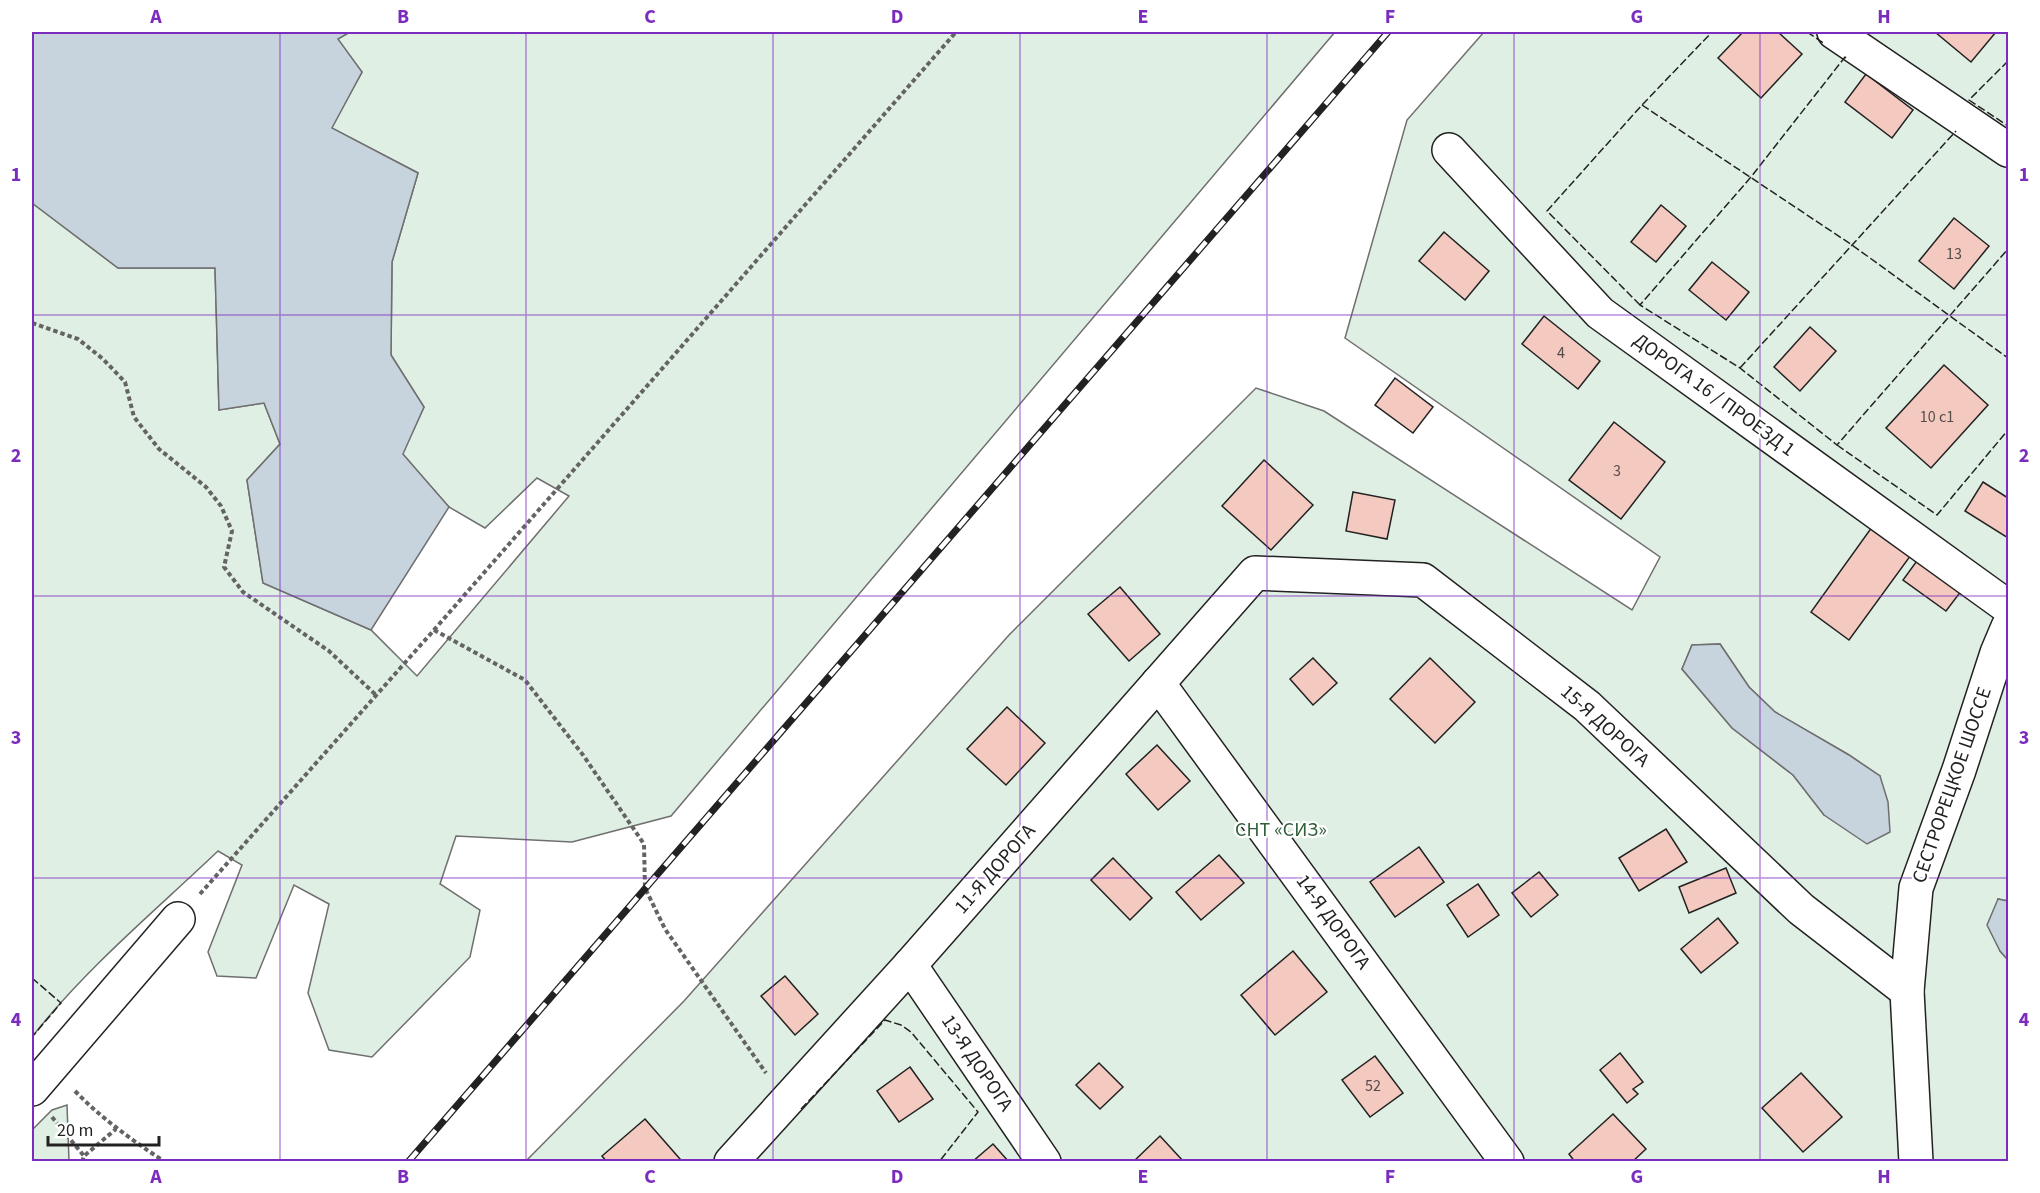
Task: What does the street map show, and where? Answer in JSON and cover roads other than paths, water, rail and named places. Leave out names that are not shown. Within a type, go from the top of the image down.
[{"type":"street","points":[[1834,32],[2008,150]]},
{"type":"street","name":"ДОРОГА 16 / ПРОЕЗД 1","points":[[1449,150],[1600,313],[2008,607]]},
{"type":"street","name":"11-Я ДОРОГА","points":[[731,1161],[910,965],[1255,573]]},
{"type":"street","name":"15-Я ДОРОГА","points":[[1255,573],[1423,580],[1587,706],[1801,909],[1907,991]]},
{"type":"street","name":"СЕСТРОРЕЦКОЕ ШОССЕ","points":[[1916,1161],[1907,991],[1916,888],[2008,627]]},
{"type":"street","name":"14-Я ДОРОГА","points":[[1158,683],[1508,1161]]},
{"type":"street","points":[[43,1089],[178,920]]},
{"type":"street","name":"13-Я ДОРОГА","points":[[910,965],[1044,1161]]},
{"type":"railway","points":[[408,1162],[1388,32]]},
{"type":"park label","name":"СНТ «СИЗ»","points":[[1281,830]]}]
